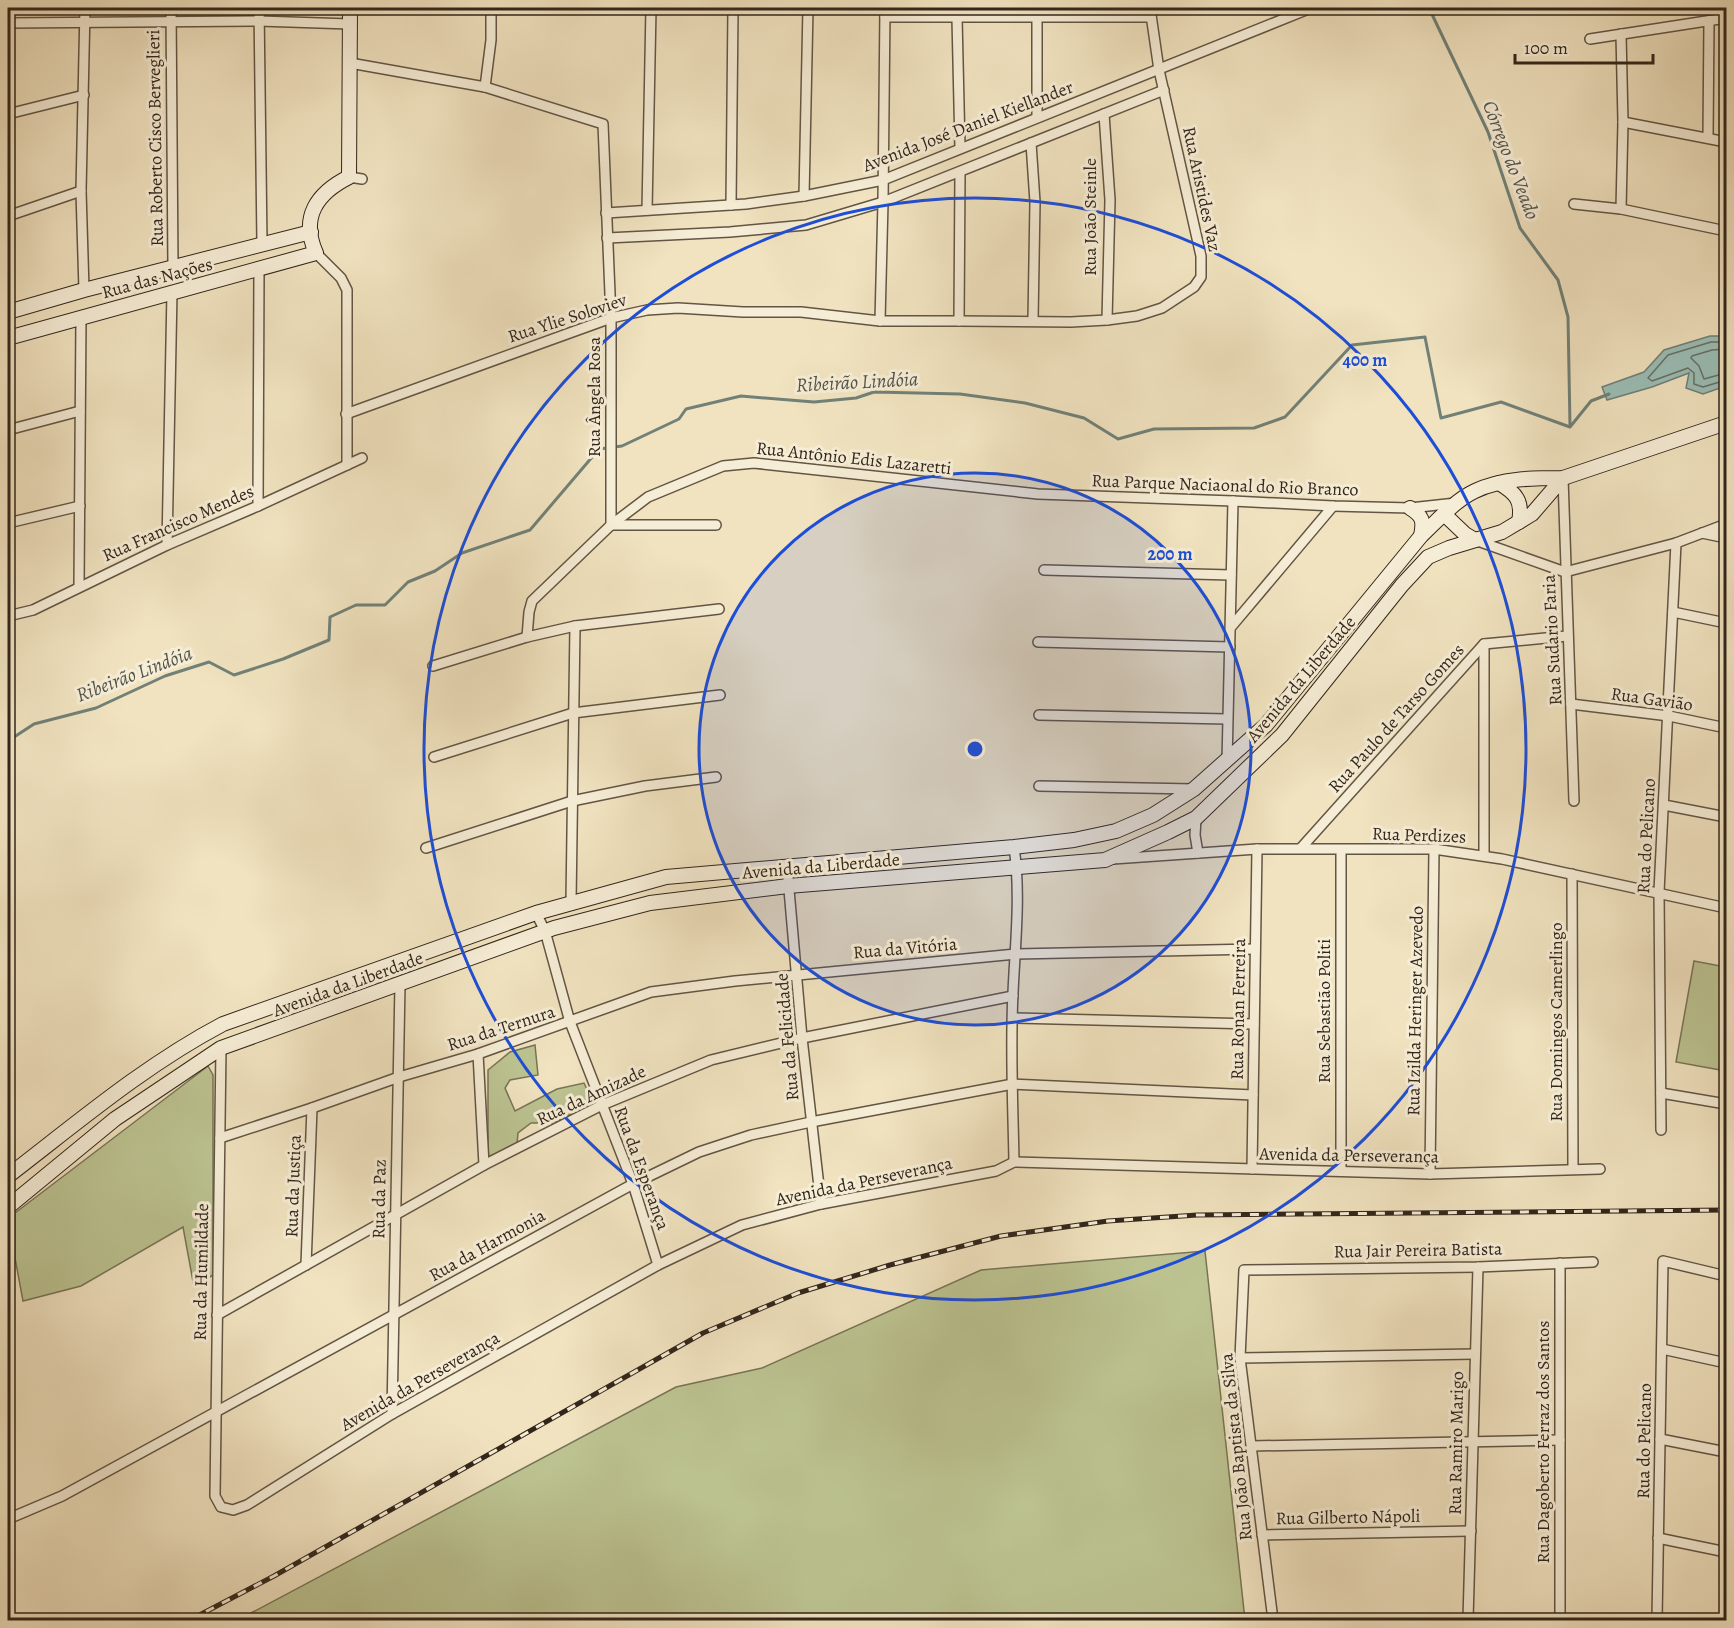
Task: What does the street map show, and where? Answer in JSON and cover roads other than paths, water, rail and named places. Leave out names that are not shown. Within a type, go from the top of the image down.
[{"type":"street","points":[[84,290],[81,191],[86,8]]},
{"type":"street","name":"Rua Roberto Cisco Berveglieri","points":[[171,8],[173,267]]},
{"type":"street","points":[[259,8],[262,244]]},
{"type":"street","points":[[347,465],[347,290],[344,283],[316,253],[310,232],[316,204],[326,191],[355,178],[350,8]]},
{"type":"street","points":[[350,63],[486,87],[491,40],[491,8]]},
{"type":"street","points":[[647,210],[651,8]]},
{"type":"street","points":[[731,205],[733,8]]},
{"type":"street","points":[[804,196],[808,8]]},
{"type":"street","name":"Avenida José Daniel Kiellander","points":[[606,213],[731,205],[804,196],[883,180],[1311,8]]},
{"type":"street","points":[[880,321],[885,12],[957,18],[1037,18],[1150,12]]},
{"type":"street","name":"Rua Aristides Vaz","points":[[959,321],[1071,322],[1137,316],[1162,308],[1194,287],[1201,277],[1201,256],[1159,70],[1150,12]]},
{"type":"street","points":[[957,18],[960,148]]},
{"type":"street","points":[[1037,18],[1037,117]]},
{"type":"street","points":[[1590,39],[1726,18]]},
{"type":"street","points":[[8,23],[259,21],[350,24]]},
{"type":"street","points":[[1708,138],[1709,21]]},
{"type":"street","points":[[1621,34],[1623,122],[1621,209]]},
{"type":"street","name":"Rua Ângela Rosa","points":[[486,87],[603,124],[611,318],[610,525]]},
{"type":"street","points":[[607,238],[730,232],[806,225],[883,202],[1164,90]]},
{"type":"street","points":[[8,114],[84,96]]},
{"type":"street","name":"Rua João Steinle","points":[[1104,114],[1110,200],[1107,320]]},
{"type":"street","points":[[1623,122],[1726,142]]},
{"type":"street","points":[[1031,143],[1035,202],[1033,320]]},
{"type":"street","points":[[959,321],[960,172]]},
{"type":"street","points":[[8,216],[81,191]]},
{"type":"street","points":[[1574,204],[1621,209],[1726,231]]},
{"type":"street","name":"Rua das Nações","points":[[8,312],[84,290],[310,232]]},
{"type":"street","points":[[280,240],[285,261]]},
{"type":"street","name":"Rua das Nações","points":[[8,338],[316,253]]},
{"type":"street","points":[[258,506],[260,268]]},
{"type":"street","points":[[166,545],[172,292]]},
{"type":"street","name":"Rua Ylie Soloviev","points":[[346,414],[611,318],[647,310],[678,308],[743,312],[801,312],[880,321],[959,321]]},
{"type":"street","points":[[80,586],[81,317]]},
{"type":"street","points":[[8,430],[80,411]]},
{"type":"street","points":[[1563,478],[1726,423]]},
{"type":"street","name":"Rua Francisco Mendes","points":[[8,616],[33,610],[166,545],[362,458]]},
{"type":"street","name":"Rua Antônio Edis Lazaretti","points":[[527,637],[532,601],[610,525],[648,497],[723,466],[754,463],[1038,494]]},
{"type":"street","name":"Avenida da Liberdade","points":[[8,1176],[133,1080],[187,1043],[223,1024],[536,913],[666,877],[1074,840],[1116,831],[1153,815],[1194,789],[1266,725],[1420,536],[1444,514],[1474,492],[1499,483],[1535,478],[1563,478]]},
{"type":"street","name":"Avenida da Liberdade","points":[[8,1207],[115,1119],[221,1048],[545,931],[650,903],[788,886],[1105,860],[1196,818],[1282,735],[1402,585],[1428,557],[1502,532],[1532,514],[1563,478]]},
{"type":"street","name":"Rua Sudario Faria","points":[[1563,478],[1574,801]]},
{"type":"street","points":[[1499,483],[1512,490],[1516,496],[1521,510],[1519,522]]},
{"type":"street","name":"Rua Parque Naciaonal do Rio Branco","points":[[1038,494],[1333,507],[1410,508],[1458,503]]},
{"type":"street","points":[[1227,762],[1233,501]]},
{"type":"street","points":[[8,523],[80,506]]},
{"type":"street","points":[[1231,627],[1333,507]]},
{"type":"street","points":[[1410,508],[1420,514],[1423,523],[1420,536]]},
{"type":"street","name":"Rua Parque Naciaonal do Rio Branco","points":[[1410,508],[1444,514]]},
{"type":"street","points":[[1444,514],[1465,534],[1475,540],[1565,572],[1676,543],[1726,524]]},
{"type":"street","points":[[610,525],[716,525]]},
{"type":"street","points":[[1702,533],[1726,538]]},
{"type":"street","name":"Rua do Pelicano","points":[[1661,1130],[1659,892],[1676,543]]},
{"type":"street","points":[[1044,570],[1232,574]]},
{"type":"street","points":[[433,666],[527,637],[575,626],[719,609]]},
{"type":"street","points":[[1673,612],[1726,623]]},
{"type":"street","points":[[571,902],[575,626]]},
{"type":"street","name":"Rua Paulo de Tarso Gomes","points":[[1301,849],[1484,644],[1567,636]]},
{"type":"street","points":[[1038,642],[1230,647]]},
{"type":"street","points":[[1484,644],[1484,855]]},
{"type":"street","points":[[434,757],[573,713],[720,695]]},
{"type":"street","name":"Rua Gavião","points":[[1571,704],[1669,716],[1726,728]]},
{"type":"street","points":[[1039,714],[1227,719]]},
{"type":"street","points":[[426,849],[572,801],[645,786],[716,777]]},
{"type":"street","points":[[1039,786],[1194,789]]},
{"type":"street","points":[[1664,805],[1726,817]]},
{"type":"street","points":[[1196,818],[1195,835],[1198,853]]},
{"type":"street","points":[[1014,847],[1017,867],[1013,996],[1014,1162]]},
{"type":"street","name":"Rua Perdizes","points":[[1105,860],[1257,849],[1434,849],[1484,855],[1726,908]]},
{"type":"street","name":"Rua Ronan Ferreira","points":[[1252,1169],[1257,849]]},
{"type":"street","name":"Rua Izilda Heringer Azevedo","points":[[1430,1174],[1434,849]]},
{"type":"street","name":"Rua Sebastião Politi","points":[[1341,850],[1341,1172]]},
{"type":"street","name":"Rua da Felicidade","points":[[788,867],[802,1038],[821,1204]]},
{"type":"street","name":"Rua Domingos Camerlingo","points":[[1572,874],[1573,1169]]},
{"type":"street","name":"Rua da Esperança","points":[[536,913],[545,931],[570,1022],[633,1184],[658,1265]]},
{"type":"street","points":[[8,918],[8,1097]]},
{"type":"street","name":"Rua da Vitória","points":[[798,975],[1016,954],[1255,949]]},
{"type":"street","name":"Rua da Ternura","points":[[220,1138],[399,1077],[478,1054],[651,992],[798,975]]},
{"type":"street","name":"Rua da Paz","points":[[392,1414],[400,984]]},
{"type":"street","name":"Rua da Amizade","points":[[217,1315],[484,1165],[602,1105],[711,1060],[802,1038],[1013,996]]},
{"type":"street","points":[[1014,1018],[1254,1024]]},
{"type":"street","name":"Rua da Humildade","points":[[214,1496],[221,1048]]},
{"type":"street","points":[[478,1054],[484,1165]]},
{"type":"street","name":"Rua da Harmonia","points":[[8,1519],[62,1497],[633,1184],[699,1152],[751,1135],[811,1122],[1013,1084],[1253,1095]]},
{"type":"street","points":[[1661,1093],[1726,1104]]},
{"type":"street","name":"Rua da Justiça","points":[[306,1265],[312,1108]]},
{"type":"street","name":"Avenida da Perseverança","points":[[214,1496],[221,1507],[233,1510],[248,1505],[392,1414],[658,1265],[742,1225],[821,1204],[996,1172],[1014,1162],[1430,1174],[1600,1169]]},
{"type":"street","name":"Rua do Pelicano","points":[[1657,1620],[1664,1261],[1726,1276]]},
{"type":"street","name":"Rua Jair Pereira Batista","points":[[1244,1270],[1478,1267],[1593,1262]]},
{"type":"street","name":"Rua Dagoberto Ferraz dos Santos","points":[[1560,1263],[1560,1620]]},
{"type":"street","name":"Rua Ramiro Marigo","points":[[1468,1620],[1478,1267]]},
{"type":"street","name":"Rua João Baptista da Silva","points":[[1244,1270],[1240,1358],[1273,1620]]},
{"type":"street","points":[[1662,1349],[1726,1363]]},
{"type":"street","points":[[1240,1358],[1474,1354]]},
{"type":"street","points":[[1660,1439],[1726,1452]]},
{"type":"street","points":[[1252,1446],[1560,1440]]},
{"type":"street","name":"Rua Gilberto Nápoli","points":[[1262,1535],[1471,1531]]},
{"type":"street","points":[[1658,1538],[1726,1552]]},
{"type":"water","points":[[1710,336],[1726,336],[1726,386],[1703,394],[1686,388],[1689,373],[1607,400],[1602,387],[1644,372],[1664,350]]},
{"type":"waterway","name":"Córrego do Veado","points":[[1429,8],[1488,132],[1520,228],[1558,280],[1568,317],[1570,426]]},
{"type":"waterway","name":"Ribeirão Lindóia","points":[[8,741],[34,724],[96,708],[165,676],[209,662],[234,675],[283,659],[329,640],[330,617],[356,605],[385,605],[408,582],[435,571],[462,553],[530,530],[599,449],[622,446],[679,419],[686,409],[741,396],[814,402],[856,398],[874,392],[960,394],[1025,403],[1084,418],[1118,439],[1154,429],[1254,428],[1285,417],[1352,345],[1425,337],[1441,418],[1501,402],[1570,427],[1591,401],[1609,394]]},
{"type":"railway","points":[[190,1620],[274,1576],[703,1333],[798,1293],[890,1265],[1001,1236],[1108,1221],[1197,1215],[1726,1210]]}]
